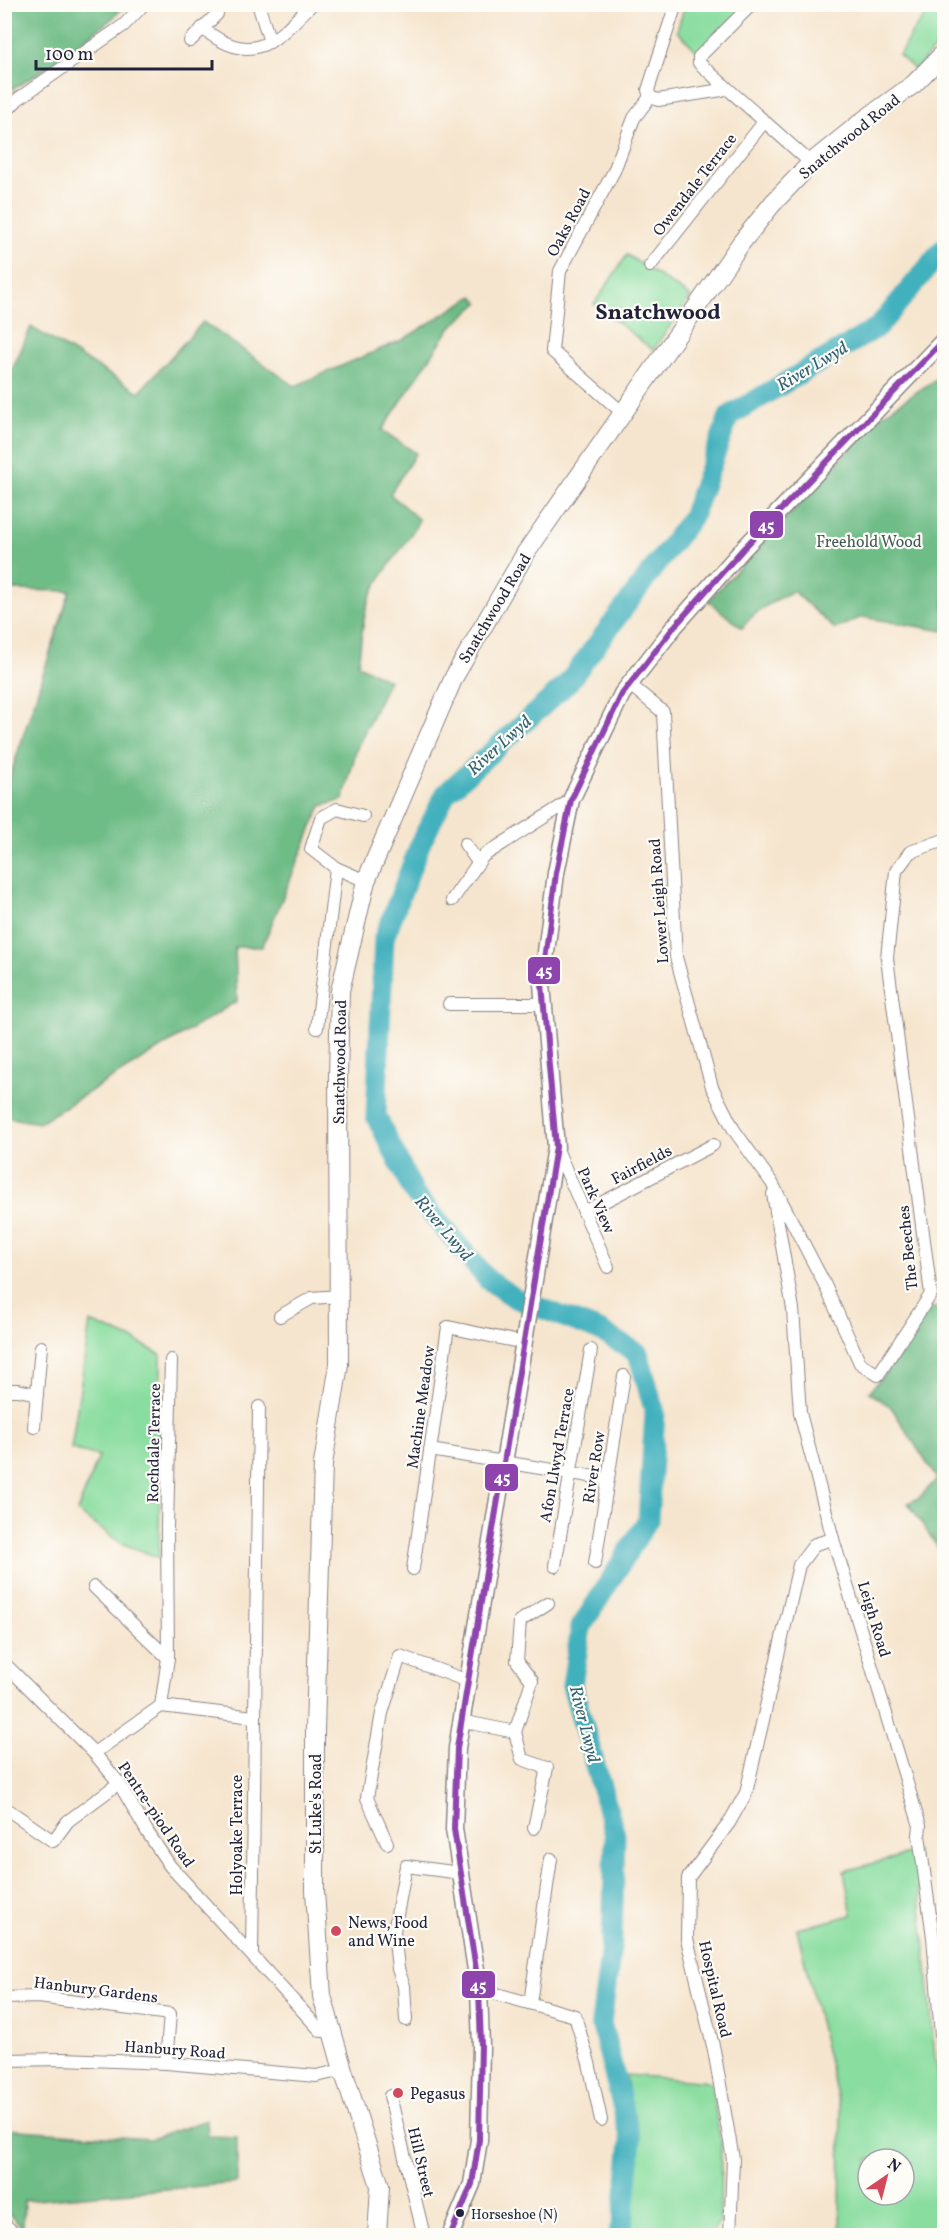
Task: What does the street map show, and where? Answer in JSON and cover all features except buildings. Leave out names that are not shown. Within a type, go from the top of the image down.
[{"type":"main road","name":"Snatchwood Road","points":[[339,1364],[340,991],[366,881],[454,677],[525,555],[741,243],[773,203],[811,163],[864,120],[914,84],[945,53]]},
{"type":"main road","points":[[450,2235],[472,2184],[479,2140],[482,2046],[479,1989],[454,1829],[457,1748],[556,1147],[542,984],[555,884],[571,800],[622,694],[674,627],[743,549],[945,340]]},
{"type":"main road","name":"St Luke's Road","points":[[339,1364],[323,1464],[315,1730],[315,1891],[322,1996],[342,2070],[380,2186],[377,2235]]},
{"type":"street","points":[[4,114],[18,99],[123,25],[144,4]]},
{"type":"street","points":[[258,4],[270,42]]},
{"type":"street","points":[[202,28],[218,41],[238,48],[252,49],[270,42],[281,34],[312,4]]},
{"type":"street","points":[[676,4],[648,90],[650,97],[658,100],[679,97],[722,90],[725,86]]},
{"type":"street","points":[[752,4],[699,57],[699,63],[811,163]]},
{"type":"street","points":[[190,41],[217,14]]},
{"type":"street","name":"Oaks Road","points":[[624,414],[552,351],[560,271],[614,171],[634,118],[650,97]]},
{"type":"street","name":"Owendale Terrace","points":[[650,266],[764,122]]},
{"type":"street","name":"Lower Leigh Road","points":[[629,684],[663,712],[676,957],[712,1087],[734,1130],[772,1183]]},
{"type":"street","points":[[452,900],[483,855],[571,800]]},
{"type":"street","points":[[363,816],[337,809],[321,818],[310,849],[336,868],[366,881]]},
{"type":"street","name":"The Beeches","points":[[772,1183],[824,1283],[860,1363],[878,1375],[931,1294],[887,958],[896,871],[910,852],[945,840]]},
{"type":"street","points":[[465,844],[478,862]]},
{"type":"street","points":[[317,1028],[336,868]]},
{"type":"street","points":[[449,1004],[544,1004]]},
{"type":"street","name":"Fairfields","points":[[584,1212],[713,1145]]},
{"type":"street","name":"Park View","points":[[556,1147],[608,1267]]},
{"type":"street","name":"Leigh Road","points":[[772,1183],[793,1309],[800,1413],[833,1539],[920,1826],[919,1835],[933,1937],[945,2072]]},
{"type":"street","points":[[280,1316],[312,1298],[339,1296]]},
{"type":"street","name":"Machine Meadow","points":[[413,1569],[448,1327],[524,1342]]},
{"type":"street","points":[[34,1427],[41,1347]]},
{"type":"street","name":"Afon Llwyd Terrace","points":[[555,1566],[591,1350]]},
{"type":"street","name":"Rochdale Terrace","points":[[161,1706],[168,1658],[167,1527],[171,1360]]},
{"type":"street","name":"River Row","points":[[595,1563],[624,1376]]},
{"type":"street","points":[[4,1390],[37,1394]]},
{"type":"street","name":"Holyoake Terrace","points":[[252,1954],[259,1407]]},
{"type":"street","points":[[430,1450],[608,1479]]},
{"type":"street","name":"Hospital Road","points":[[730,2235],[734,2158],[714,2050],[687,1939],[688,1878],[729,1823],[746,1792],[799,1565],[814,1544],[833,1539]]},
{"type":"street","points":[[94,1587],[168,1658]]},
{"type":"street","points":[[534,1828],[548,1768],[522,1759],[515,1732],[532,1681],[517,1661],[520,1621],[548,1603]]},
{"type":"street","points":[[387,1843],[367,1798],[382,1713],[400,1656],[468,1681]]},
{"type":"street","name":"Pentre-piod Road","points":[[4,1663],[94,1753],[119,1783],[170,1866],[252,1954],[308,2019],[321,2031],[332,2030]]},
{"type":"street","points":[[94,1753],[161,1706],[254,1717]]},
{"type":"street","points":[[461,1721],[515,1732]]},
{"type":"street","points":[[4,1807],[53,1841],[68,1821],[119,1783]]},
{"type":"street","points":[[530,2003],[551,1859]]},
{"type":"street","points":[[406,2020],[404,1986],[398,1969],[394,1931],[406,1866],[461,1873]]},
{"type":"street","points":[[479,1989],[574,2016],[589,2063],[601,2120]]},
{"type":"street","name":"Hanbury Gardens","points":[[4,1998],[38,1997],[170,2014],[165,2063]]},
{"type":"street","name":"Hanbury Road","points":[[4,2060],[63,2059],[165,2063],[316,2076],[342,2070]]},
{"type":"street","name":"Hill Street","points":[[390,2096],[424,2235]]},
{"type":"street","points":[[4,2224],[17,2235]]},
{"type":"green space","points":[[5,4],[126,5],[58,61],[5,94]]},
{"type":"green space","points":[[685,5],[746,5],[699,53],[677,31]]},
{"type":"green space","points":[[935,5],[944,7],[944,38],[915,70],[899,55],[914,29]]},
{"type":"green space","points":[[627,255],[691,297],[653,350],[594,304]]},
{"type":"green space","points":[[473,296],[479,303],[450,328],[382,430],[416,453],[390,494],[419,520],[374,589],[365,615],[358,665],[389,680],[357,748],[343,800],[321,806],[262,947],[235,947],[237,1001],[39,1123],[5,1117],[5,792],[70,591],[5,590],[5,386],[31,327],[139,392],[203,322],[295,386],[404,339]]},
{"type":"green space","name":"Freehold Wood","points":[[944,374],[944,631],[862,617],[835,629],[793,591],[759,611],[742,628],[708,601],[883,414]]},
{"type":"green space","points":[[944,1307],[944,1557],[908,1503],[920,1497],[937,1479],[891,1407],[869,1392],[895,1362],[928,1308]]},
{"type":"green space","points":[[90,1322],[131,1338],[161,1355],[159,1558],[121,1543],[77,1512],[99,1456],[71,1449]]},
{"type":"green space","points":[[916,1852],[944,2153],[944,2235],[840,2235],[841,2113],[797,1929],[852,1915],[844,1871]]},
{"type":"green space","points":[[626,2075],[711,2082],[721,2145],[720,2222],[711,2235],[624,2235],[627,2230],[639,2159]]},
{"type":"green space","points":[[207,2120],[208,2136],[237,2137],[237,2183],[24,2201],[23,2228],[5,2211],[5,2129],[151,2139]]},
{"type":"waterway","name":"River Lwyd","points":[[617,2236],[623,2222],[631,2140],[601,2023],[612,1940],[615,1835],[572,1685],[581,1627],[648,1520],[655,1413],[638,1353],[600,1331],[515,1298],[488,1280],[414,1193],[376,1116],[384,938],[421,842],[446,793],[567,684],[692,517],[729,416],[878,327],[944,248]]},
{"type":"transit line","name":"45","points":[[450,2236],[472,2184],[479,2140],[481,2046],[479,1989],[454,1829],[457,1748],[556,1147],[542,984],[556,873],[571,800],[622,694],[674,627],[743,549],[944,340]]},
{"type":"place","name":"News, Food and Wine","points":[[336,1931]]},
{"type":"place","name":"Pegasus","points":[[398,2093]]},
{"type":"place","name":"Horseshoe (N)","points":[[460,2213]]},
{"type":"district","name":"Snatchwood","points":[[658,311]]}]
